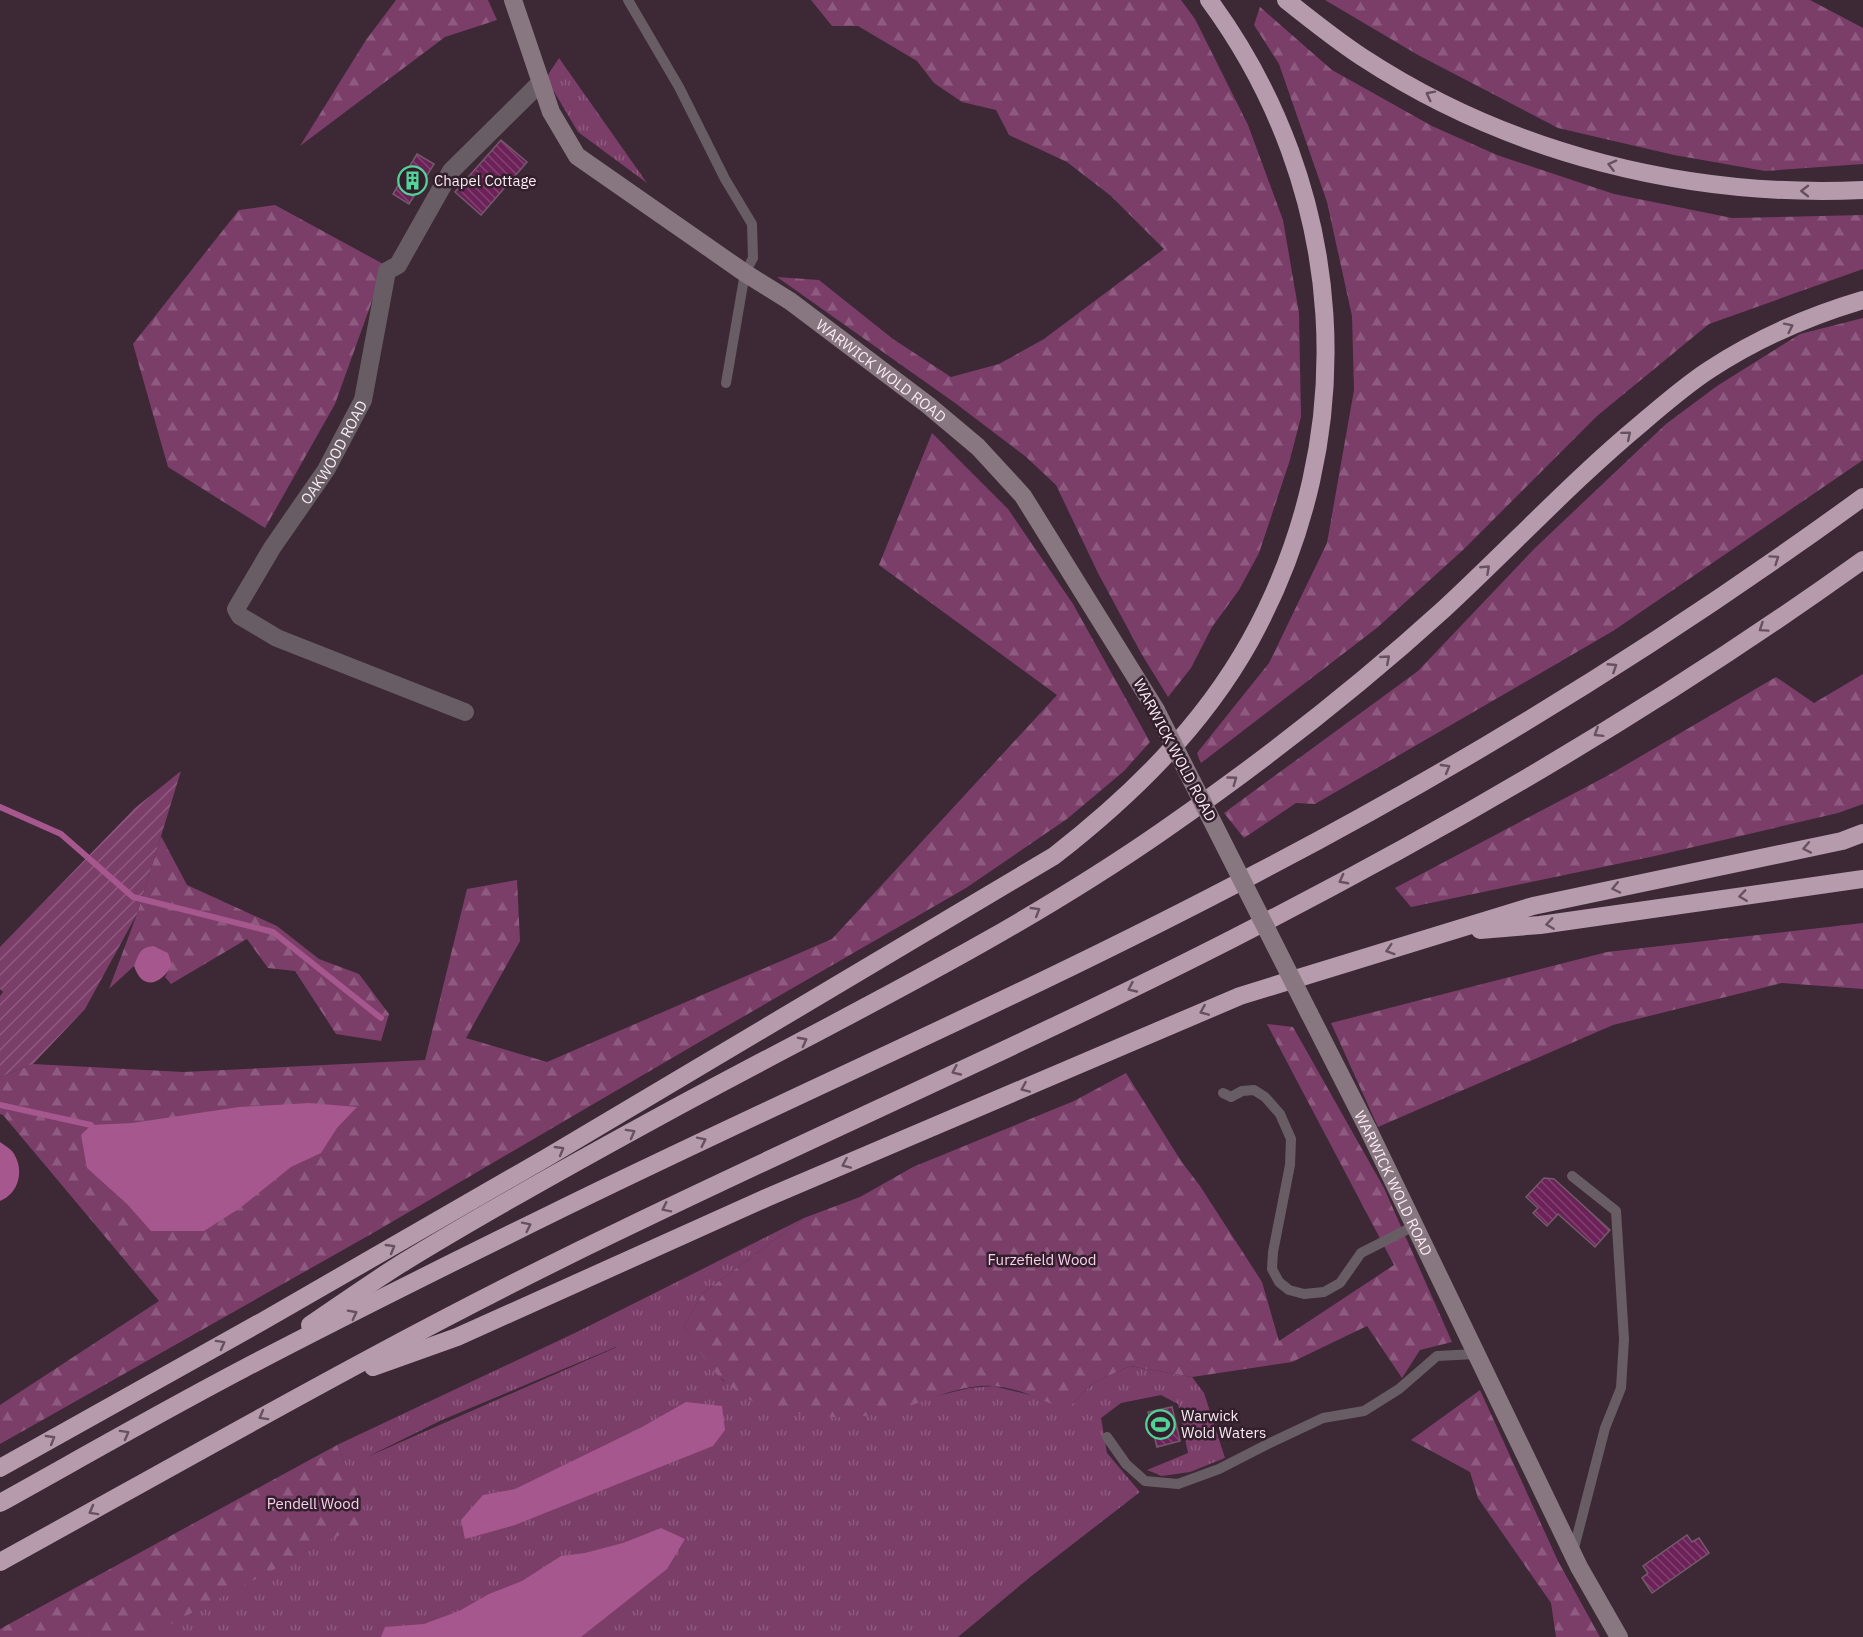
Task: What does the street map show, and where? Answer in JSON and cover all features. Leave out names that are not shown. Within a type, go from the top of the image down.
[{"type":"highway","points":[[0,1468],[263,1321],[555,1153],[1045,862],[1119,803],[1168,754],[1227,677],[1250,641],[1271,600],[1306,504],[1318,450],[1324,393],[1326,346],[1322,282],[1308,204],[1273,106],[1250,62],[1209,0]]},
{"type":"highway","points":[[1286,0],[1353,51],[1401,80],[1485,122],[1541,145],[1653,176],[1778,191],[1863,190]]},
{"type":"highway","points":[[240,1370],[402,1263],[674,1108],[880,1000],[986,941],[1093,877],[1162,832],[1327,709],[1443,609],[1609,450],[1667,401],[1709,370],[1754,345],[1798,323],[1863,300]]},
{"type":"highway","points":[[0,1503],[240,1370],[558,1210],[1113,946],[1316,842],[1485,746],[1574,692],[1682,622],[1863,497]]},
{"type":"highway","points":[[0,1562],[314,1388],[475,1302],[614,1233],[1131,989],[1328,889],[1483,803],[1574,748],[1727,652],[1863,560]]},
{"type":"highway","points":[[314,1388],[457,1337],[766,1198],[1240,996],[1533,906],[1737,861],[1842,841],[1863,833]]},
{"type":"highway","points":[[1446,934],[1552,923],[1863,879]]},
{"type":"street","name":"WARWICK WOLD ROAD","points":[[513,0],[551,112],[577,156],[745,273],[790,301],[928,405],[978,447],[1023,496],[1156,710],[1368,1129],[1579,1568],[1619,1637]]},
{"type":"street","name":"OAKWOOD ROAD","points":[[465,712],[278,638],[240,616],[236,609],[272,548],[326,470],[363,400],[387,271],[398,265],[451,171],[540,82]]},
{"type":"lane","points":[[628,0],[679,87],[725,179],[752,224],[753,258],[745,273],[726,383]]},
{"type":"lane","points":[[1223,1094],[1231,1097],[1242,1091],[1254,1090],[1265,1097],[1280,1114],[1291,1139],[1290,1165],[1273,1252],[1272,1269],[1279,1282],[1290,1290],[1304,1294],[1324,1292],[1340,1282],[1361,1253],[1414,1226]]},
{"type":"lane","points":[[1572,1176],[1616,1211],[1624,1339],[1621,1388],[1605,1428],[1573,1552]]},
{"type":"lane","points":[[1107,1437],[1126,1464],[1145,1481],[1178,1484],[1219,1469],[1323,1419],[1364,1411],[1399,1389],[1437,1356],[1476,1354]]},
{"type":"green space","points":[[396,0],[488,0],[497,20],[445,37],[300,146],[366,40]]},
{"type":"green space","points":[[811,0],[1181,0],[1195,19],[1248,125],[1283,220],[1299,313],[1301,417],[1289,463],[1259,553],[1239,590],[1212,627],[1191,668],[1168,697],[1141,653],[1098,573],[1056,485],[1025,456],[955,403],[777,277],[819,280],[893,339],[951,377],[999,364],[1044,339],[1164,249],[1111,196],[1067,162],[1009,135],[996,110],[962,102],[934,83],[917,61],[858,26],[832,26]]},
{"type":"green space","points":[[1325,0],[1810,0],[1863,28],[1863,164],[1765,171],[1674,155],[1558,128],[1418,55]]},
{"type":"green space","points":[[1260,7],[1332,70],[1432,126],[1497,155],[1614,194],[1732,218],[1863,215],[1863,269],[1709,324],[1597,416],[1463,550],[1378,627],[1201,763],[1197,753],[1269,663],[1327,543],[1354,390],[1352,316],[1327,202],[1279,64],[1254,25]]},
{"type":"green space","points":[[559,58],[647,183],[578,132],[546,78]]},
{"type":"green space","points":[[275,205],[385,265],[335,404],[265,528],[168,467],[133,344],[239,210]]},
{"type":"green space","points":[[1863,318],[1863,460],[1613,631],[1315,804],[1296,803],[1244,838],[1224,813],[1418,671],[1535,548],[1666,424],[1717,386],[1800,334]]},
{"type":"green space","points":[[932,433],[1008,509],[1073,604],[1150,742],[1124,771],[1067,819],[966,888],[373,1233],[0,1444],[0,1405],[159,1301],[0,1114],[0,1077],[33,1064],[183,1072],[425,1060],[467,889],[517,880],[520,941],[466,1038],[547,1062],[832,939],[1057,695],[879,565]]},
{"type":"green space","points":[[1863,674],[1863,804],[1838,813],[1655,856],[1411,907],[1395,888],[1607,776],[1776,677],[1814,703]]},
{"type":"green space","points":[[181,771],[137,914],[85,1009],[33,1064],[0,1077],[0,996],[3,992],[0,989],[0,947],[135,808]]},
{"type":"green space","points":[[161,836],[187,885],[277,926],[319,959],[359,974],[389,1014],[381,1041],[336,1034],[295,971],[268,968],[247,939],[171,984],[165,977],[171,965],[141,951],[134,966],[109,989],[137,914]]},
{"type":"green space","points":[[1863,923],[1863,989],[1782,983],[1613,1025],[1378,1127],[1331,1023],[1607,952]]},
{"type":"green space","name":"Furzefield Wood","points":[[1267,1024],[1293,1027],[1384,1188],[1452,1342],[1420,1350],[1402,1378],[1367,1326],[1292,1362],[1192,1377],[1130,1366],[1093,1383],[1071,1405],[1062,1409],[1020,1392],[1002,1387],[981,1386],[956,1390],[897,1410],[869,1416],[826,1417],[770,1409],[747,1398],[712,1369],[684,1326],[703,1293],[804,1218],[860,1197],[913,1167],[1074,1101],[1126,1073],[1181,1161],[1200,1186],[1262,1282],[1279,1341],[1394,1265]]},
{"type":"green space","points":[[804,1218],[703,1293],[684,1326],[723,1381],[933,1397],[969,1388],[993,1386],[1071,1405],[1093,1383],[1130,1366],[1192,1377],[1204,1393],[1225,1458],[1190,1472],[1162,1476],[1147,1470],[1188,1453],[1178,1404],[1161,1395],[1121,1403],[1101,1418],[1107,1453],[1140,1492],[1029,1578],[958,1637],[139,1637],[346,1467],[337,1445],[579,1331]],"holes":[[[617,1347],[367,1457],[442,1420]]]},
{"type":"green space","points":[[1480,1390],[1558,1561],[1600,1637],[1556,1637],[1551,1603],[1478,1498],[1470,1472],[1411,1440]]},
{"type":"green space","name":"Pendell Wood","points":[[337,1445],[368,1520],[146,1637],[0,1637],[0,1629]]},
{"type":"shaded area","points":[[153,946],[168,953],[172,965],[158,981],[147,982],[142,979],[134,966],[142,950]]},
{"type":"shaded area","points":[[309,1103],[357,1107],[337,1128],[321,1153],[291,1167],[240,1208],[204,1231],[151,1231],[127,1204],[87,1168],[81,1135],[91,1125],[132,1123],[239,1107]]},
{"type":"shaded area","points":[[0,1142],[12,1151],[19,1172],[16,1186],[7,1197],[0,1201]]},
{"type":"shaded area","points":[[686,1402],[722,1406],[725,1430],[713,1446],[515,1525],[465,1539],[461,1520],[483,1495],[515,1489],[642,1427]]},
{"type":"shaded area","points":[[661,1528],[685,1539],[667,1569],[581,1637],[381,1637],[385,1627],[424,1624],[459,1611],[489,1594],[522,1581],[561,1556],[585,1553],[623,1543]]},
{"type":"building","points":[[501,140],[527,162],[481,215],[455,192]]},
{"type":"building","name":"Chapel Cottage","points":[[417,154],[434,164],[409,204],[393,194]]},
{"type":"building","points":[[1544,1178],[1554,1179],[1610,1230],[1595,1247],[1558,1214],[1547,1226],[1533,1213],[1538,1208],[1526,1197]]},
{"type":"building","points":[[1172,1407],[1180,1441],[1157,1447],[1148,1412]]},
{"type":"building","points":[[1687,1535],[1692,1542],[1699,1538],[1709,1553],[1652,1593],[1642,1578],[1648,1573],[1643,1566]]},
{"type":"waterway","points":[[0,807],[61,834],[133,897],[273,932],[381,1018]]},
{"type":"waterway","points":[[0,1105],[91,1125]]},
{"type":"place","name":"Chapel Cottage","points":[[413,180]]},
{"type":"place","name":"Warwick Wold Waters","points":[[1160,1424]]}]
